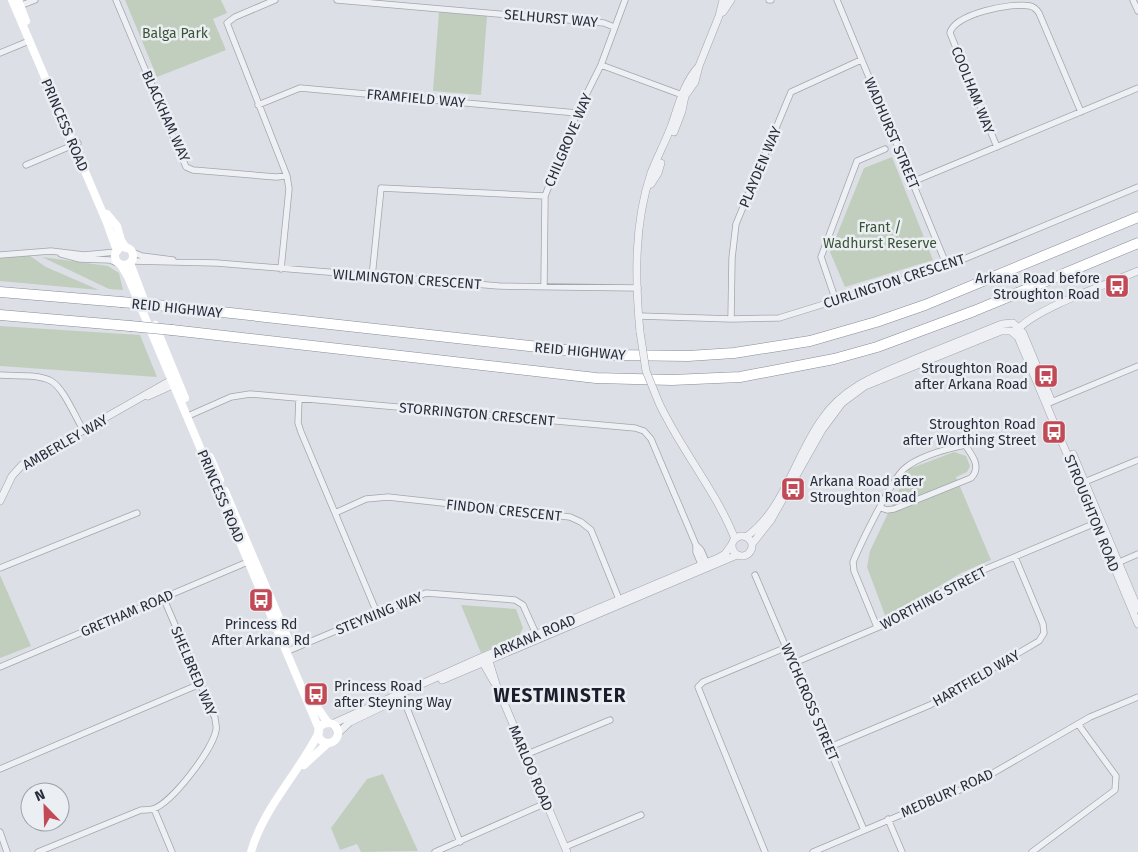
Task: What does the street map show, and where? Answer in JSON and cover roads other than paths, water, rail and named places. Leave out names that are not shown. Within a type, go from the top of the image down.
[{"type":"highway","name":"REID HIGHWAY","points":[[0,292],[167,306],[611,355],[668,357],[734,353],[810,341],[876,322],[926,305],[1138,217]]},
{"type":"highway","name":"REID HIGHWAY","points":[[0,315],[172,330],[596,378],[672,380],[740,377],[834,359],[877,347],[974,311],[1138,243]]},
{"type":"main road","name":"PRINCESS ROAD","points":[[17,3],[29,41],[108,215],[117,226],[121,240],[129,250]]},
{"type":"main road","name":"PRINCESS ROAD","points":[[17,3],[76,144],[119,264],[128,277],[175,381],[290,650],[320,714],[330,724]]},
{"type":"main road","points":[[116,252],[129,250],[131,262],[119,264]]},
{"type":"main road","name":"PRINCESS ROAD","points":[[131,262],[175,381]]},
{"type":"main road","name":"PRINCESS ROAD","points":[[290,650],[319,730]]},
{"type":"main road","points":[[251,852],[266,817],[294,775],[319,730],[330,724],[338,733],[335,740],[328,743],[294,775]]},
{"type":"main road","points":[[319,730],[321,740],[328,743]]},
{"type":"street","points":[[17,3],[35,0]]},
{"type":"street","name":"BLACKHAM WAY","points":[[116,0],[186,167],[193,170],[287,176]]},
{"type":"street","points":[[275,0],[234,17],[226,23],[287,176],[289,190],[281,269]]},
{"type":"street","name":"SELHURST WAY","points":[[337,0],[370,1],[604,23],[614,27]]},
{"type":"street","name":"CHILGROVE WAY","points":[[544,286],[545,196],[577,113],[601,65],[625,0]]},
{"type":"street","points":[[720,16],[723,0]]},
{"type":"street","points":[[731,0],[720,16],[699,66],[683,95],[666,146],[652,172],[639,221],[638,288],[640,332],[646,371],[659,403],[681,444],[727,520],[737,555]]},
{"type":"street","name":"WADHURST STREET","points":[[837,0],[947,266]]},
{"type":"street","points":[[1133,0],[1138,11]]},
{"type":"street","name":"COOLHAM WAY","points":[[997,147],[950,33],[951,27],[957,22],[976,14],[994,9],[1029,6],[1035,8],[1040,13],[1081,112]]},
{"type":"street","points":[[0,53],[29,41]]},
{"type":"street","name":"PLAYDEN WAY","points":[[731,319],[732,258],[736,224],[791,92],[861,60]]},
{"type":"street","points":[[601,65],[683,95]]},
{"type":"street","name":"FRAMFIELD WAY","points":[[258,105],[300,88],[577,113]]},
{"type":"street","points":[[912,182],[1138,88]]},
{"type":"street","points":[[26,165],[76,144]]},
{"type":"street","points":[[836,301],[821,257],[857,161],[885,149]]},
{"type":"street","name":"CURLINGTON CRESCENT","points":[[639,316],[731,319],[779,318],[947,266],[1138,187]]},
{"type":"street","points":[[372,277],[381,188],[545,196]]},
{"type":"street","name":"WILMINGTON CRESCENT","points":[[129,250],[142,256],[178,261],[372,277],[499,286],[638,288]]},
{"type":"street","points":[[51,251],[80,259],[110,260],[119,264]]},
{"type":"street","points":[[0,255],[51,251],[84,255],[116,252]]},
{"type":"street","name":"WILMINGTON CRESCENT","points":[[131,262],[146,260],[155,263],[178,261]]},
{"type":"street","points":[[745,536],[758,529],[774,507],[817,426],[840,397],[870,378],[1014,328],[1034,313],[1049,306],[1056,306],[1138,271]]},
{"type":"street","points":[[727,520],[752,544],[771,520],[822,430],[842,403],[870,384],[1001,331],[1014,328]]},
{"type":"street","name":"STROUGHTON ROAD","points":[[1014,328],[1049,403],[1116,564],[1138,609]]},
{"type":"street","points":[[1049,403],[1138,366]]},
{"type":"street","points":[[0,375],[43,378],[53,382],[60,389],[84,432]]},
{"type":"street","name":"AMBERLEY WAY","points":[[0,501],[12,476],[22,465],[84,432],[143,396],[175,381]]},
{"type":"street","name":"STORRINGTON CRESCENT","points":[[190,415],[240,395],[644,431],[651,438],[696,545],[696,552],[705,567]]},
{"type":"street","points":[[299,399],[298,423],[301,432],[378,614]]},
{"type":"street","points":[[877,627],[854,570],[853,562],[897,477],[910,465],[950,448],[965,445],[976,467],[976,473],[971,478],[894,509],[887,510],[882,508]]},
{"type":"street","points":[[1082,483],[1138,460]]},
{"type":"street","name":"FINDON CRESCENT","points":[[335,513],[366,499],[388,497],[570,517],[581,522],[591,530],[620,603]]},
{"type":"street","points":[[0,568],[137,513]]},
{"type":"street","name":"WORTHING STREET","points":[[794,663],[893,621],[964,578],[1098,522]]},
{"type":"street","name":"ARKANA ROAD","points":[[705,567],[725,554],[734,542],[745,536]]},
{"type":"street","name":"ARKANA ROAD","points":[[330,724],[705,567],[737,555],[748,554],[752,544]]},
{"type":"street","points":[[1116,564],[1138,554]]},
{"type":"street","name":"HARTFIELD WAY","points":[[830,747],[930,705],[1039,641],[1044,633],[1043,624],[1015,557]]},
{"type":"street","name":"GRETHAM ROAD","points":[[0,667],[252,560]]},
{"type":"street","name":"STROUGHTON ROAD","points":[[1116,564],[1138,624]]},
{"type":"street","name":"WYCHCROSS STREET","points":[[755,575],[864,830]]},
{"type":"street","name":"STEYNING WAY","points":[[290,650],[426,593],[515,600],[523,605],[538,638]]},
{"type":"street","name":"SHELBRED WAY","points":[[38,852],[141,810],[154,809],[174,795],[185,783],[216,730],[215,718],[163,598]]},
{"type":"street","points":[[765,852],[698,686],[703,682],[787,647]]},
{"type":"street","name":"MARLOO ROAD","points":[[485,660],[566,850]]},
{"type":"street","points":[[0,769],[200,684]]},
{"type":"street","name":"MEDBURY ROAD","points":[[814,852],[974,784],[1078,724],[1135,698],[1138,693]]},
{"type":"street","points":[[401,695],[460,842]]},
{"type":"street","name":"ARKANA ROAD","points":[[338,733],[350,722],[401,695]]},
{"type":"street","points":[[525,755],[610,720]]},
{"type":"street","points":[[1032,852],[1115,790],[1116,776],[1078,724]]},
{"type":"street","points":[[435,852],[546,803]]},
{"type":"street","points":[[154,809],[172,852]]},
{"type":"street","points":[[566,850],[641,815]]},
{"type":"street","points":[[888,819],[902,852]]},
{"type":"street","points":[[0,832],[7,852]]},
{"type":"place","name":"Arkana Road before Stroughton Road","points":[[1117,286]]},
{"type":"place","name":"Stroughton Road after Arkana Road","points":[[1046,376]]},
{"type":"place","name":"Stroughton Road after Worthing Street","points":[[1054,432]]},
{"type":"place","name":"Arkana Road after Stroughton Road","points":[[793,489]]},
{"type":"place","name":"Princess Rd After Arkana Rd","points":[[261,600]]},
{"type":"place","name":"Princess Road after Steyning Way","points":[[316,694]]},
{"type":"district","name":"WESTMINSTER","points":[[560,695]]},
{"type":"park label","name":"Balga Park","points":[[175,33]]},
{"type":"park label","name":"Frant / Wadhurst Reserve","points":[[880,236]]}]
